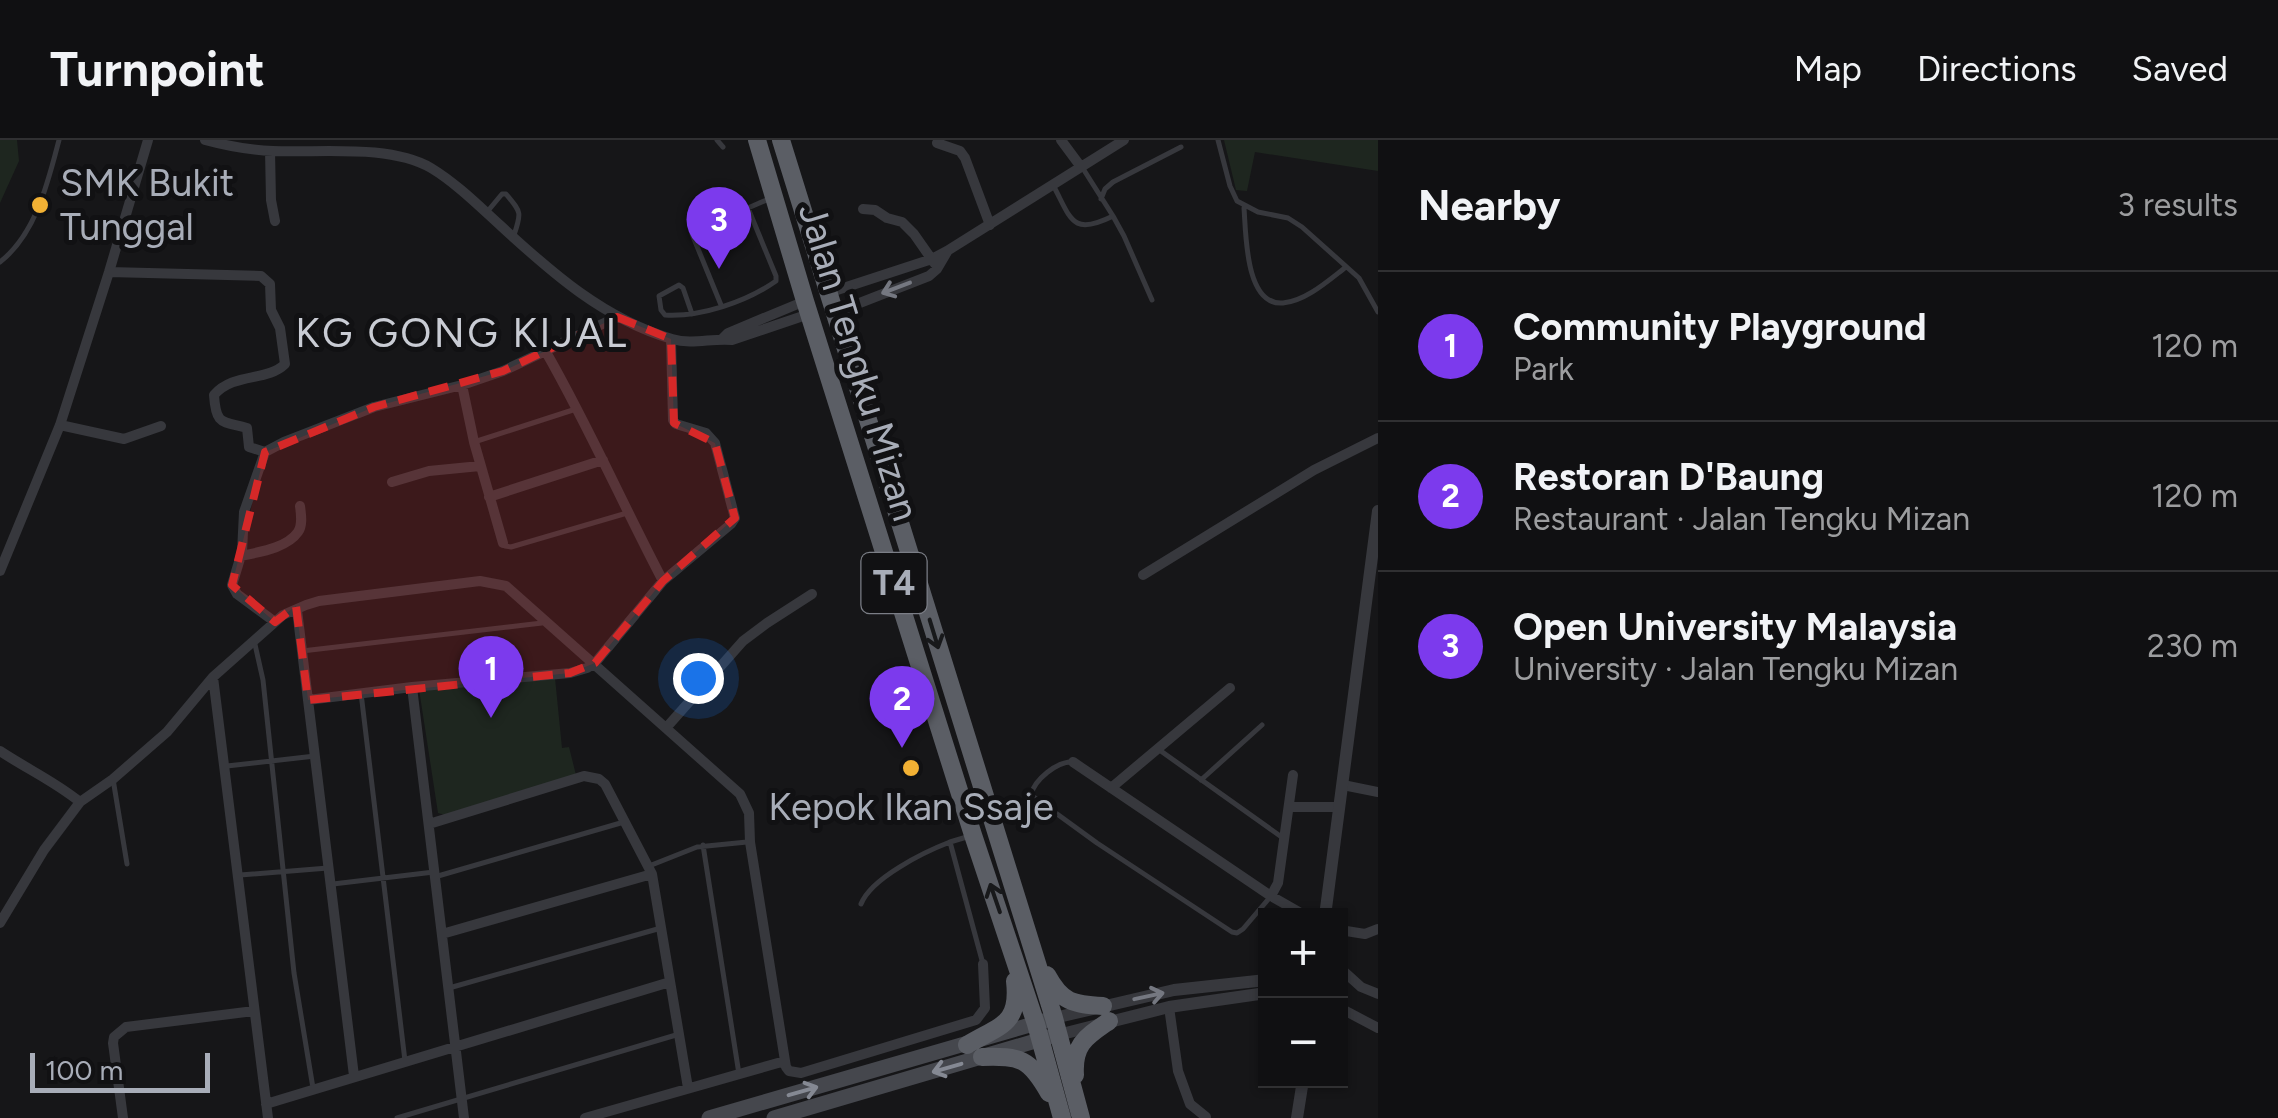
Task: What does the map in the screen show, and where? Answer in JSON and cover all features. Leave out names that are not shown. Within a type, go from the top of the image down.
[{"type":"highway","name":"Jalan Tengku Mizan","points":[[758,140],[973,835],[1019,941]]},
{"type":"highway","name":"Jalan Tengku Mizan","points":[[781,140],[1071,1114]]},
{"type":"highway","points":[[1019,941],[1055,991],[1071,1002],[1106,1013],[1078,1048],[1071,1114]]},
{"type":"highway","points":[[967,1044],[1008,1020],[1015,1010],[1019,941]]},
{"type":"highway","points":[[982,1057],[1009,1056],[1031,1066],[1071,1114]]},
{"type":"main road","points":[[710,1118],[967,1044],[1047,1029]]},
{"type":"main road","points":[[774,1118],[982,1057],[1047,1029]]},
{"type":"street","points":[[0,571],[60,425],[148,140]]},
{"type":"street","points":[[205,140],[270,151],[366,152],[429,167],[486,212],[546,268],[617,317],[671,339],[693,343],[742,338],[807,307]]},
{"type":"street","points":[[1061,140],[1081,167]]},
{"type":"street","points":[[834,313],[929,276],[934,264],[947,252],[1124,140]]},
{"type":"street","points":[[937,144],[960,150],[966,158],[990,225]]},
{"type":"street","points":[[270,151],[275,221]]},
{"type":"street","points":[[863,209],[902,222],[934,264]]},
{"type":"street","points":[[828,293],[934,264]]},
{"type":"street","points":[[109,272],[266,278],[285,364],[279,370],[221,387],[214,396],[220,420],[248,428],[249,447],[264,452]]},
{"type":"street","points":[[274,622],[234,590],[232,579],[241,556],[244,512],[264,452],[374,407],[462,385],[546,352],[617,317]]},
{"type":"street","points":[[308,700],[570,673],[596,663],[663,581],[735,518],[715,443],[706,433],[674,420],[671,339]]},
{"type":"street","points":[[546,352],[578,408],[663,581]]},
{"type":"street","points":[[462,385],[502,543]]},
{"type":"street","points":[[60,425],[120,439],[160,426]]},
{"type":"street","points":[[1143,574],[1314,470],[1378,438]]},
{"type":"street","points":[[489,497],[603,460]]},
{"type":"street","points":[[392,482],[430,470],[480,466]]},
{"type":"street","points":[[241,556],[270,549],[294,536],[301,527],[300,506]]},
{"type":"street","points":[[1326,908],[1371,622],[1378,519]]},
{"type":"street","points":[[0,923],[44,850],[80,802],[167,732],[213,676],[274,622],[319,601],[488,581],[514,590],[740,794],[749,814],[750,842],[789,1071],[801,1073],[968,1024],[985,1008],[983,964]]},
{"type":"street","points":[[666,728],[743,641],[812,594]]},
{"type":"street","points":[[296,610],[354,1076]]},
{"type":"street","points":[[213,676],[268,1118]]},
{"type":"street","points":[[412,687],[464,1118]]},
{"type":"street","points":[[1111,788],[1230,688]]},
{"type":"street","points":[[0,750],[80,802]]},
{"type":"street","points":[[1072,762],[1292,908]]},
{"type":"street","points":[[1272,896],[1278,883],[1293,775]]},
{"type":"street","points":[[429,824],[584,776],[604,784],[650,870],[688,1088]]},
{"type":"street","points":[[1343,785],[1378,792]]},
{"type":"street","points":[[1290,807],[1340,807]]},
{"type":"street","points":[[442,934],[650,870]]},
{"type":"street","points":[[1348,932],[1378,929]]},
{"type":"street","points":[[1348,975],[1361,987],[1378,994]]},
{"type":"street","points":[[1047,1029],[1174,990],[1258,981]]},
{"type":"street","points":[[266,1104],[670,982]]},
{"type":"street","points":[[1106,1013],[1258,994]]},
{"type":"street","points":[[1170,1007],[1178,1071],[1190,1104],[1206,1117]]},
{"type":"street","points":[[123,1118],[113,1043],[118,1031],[126,1026],[254,1012]]},
{"type":"street","points":[[1348,1012],[1378,1028]]},
{"type":"street","points":[[585,1118],[785,1061]]},
{"type":"street","points":[[1297,1118],[1301,1088]]},
{"type":"lane","points":[[0,262],[12,253],[36,213],[60,140]]},
{"type":"lane","points":[[717,140],[723,147]]},
{"type":"lane","points":[[1218,140],[1232,194],[1244,206],[1302,226],[1359,278],[1378,312]]},
{"type":"lane","points":[[1100,199],[1113,182],[1181,146]]},
{"type":"lane","points":[[1081,167],[1124,236],[1152,300]]},
{"type":"lane","points":[[1053,185],[1073,221],[1081,226],[1112,216]]},
{"type":"lane","points":[[486,212],[506,194],[521,216],[513,238]]},
{"type":"lane","points":[[721,305],[692,234],[694,225],[774,196]]},
{"type":"lane","points":[[1244,206],[1253,279],[1261,293],[1273,302],[1286,303],[1304,296],[1346,267]]},
{"type":"lane","points":[[692,314],[680,285],[659,296],[665,315],[692,314],[776,280],[748,208]]},
{"type":"lane","points":[[474,442],[578,408]]},
{"type":"lane","points":[[502,543],[512,547],[627,513]]},
{"type":"lane","points":[[302,651],[547,622]]},
{"type":"lane","points":[[254,639],[262,680],[294,973],[313,1088]]},
{"type":"lane","points":[[361,693],[406,1061]]},
{"type":"lane","points":[[1201,780],[1262,725]]},
{"type":"lane","points":[[1158,749],[1285,840]]},
{"type":"lane","points":[[224,767],[315,756]]},
{"type":"lane","points":[[1072,762],[1058,764],[1032,788],[1031,795],[1097,843],[1232,932],[1243,929],[1272,896]]},
{"type":"lane","points":[[112,779],[127,864]]},
{"type":"lane","points":[[330,884],[435,874],[624,822]]},
{"type":"lane","points":[[860,904],[869,890],[920,853],[973,835]]},
{"type":"lane","points":[[650,870],[704,845],[750,842]]},
{"type":"lane","points":[[950,842],[983,964]]},
{"type":"lane","points":[[704,845],[739,1074]]},
{"type":"lane","points":[[237,875],[328,868]]},
{"type":"lane","points":[[448,988],[661,928]]},
{"type":"lane","points":[[396,1118],[679,1034]]},
{"type":"highlighted area","points":[[617,317],[671,339],[674,423],[715,443],[735,518],[663,581],[595,663],[570,673],[308,700],[296,606],[275,622],[232,585],[265,452],[374,407],[503,371]]},
{"type":"shaded area","points":[[0,140],[17,140],[19,161],[0,203]]},
{"type":"shaded area","points":[[1224,140],[1378,140],[1378,171],[1255,152],[1247,191],[1236,190]]},
{"type":"shaded area","points":[[555,678],[562,748],[569,747],[576,775],[445,815],[438,813],[419,689]]},
{"type":"place","name":"SMK Bukit Tunggal","points":[[40,205]]},
{"type":"place","name":"Open University Malaysia","points":[[719,269]]},
{"type":"place","name":"Community Playground","points":[[491,718]]},
{"type":"place","name":"Restoran D'Baung","points":[[902,748]]},
{"type":"place","name":"Kepok Ikan Ssaje","points":[[911,768]]},
{"type":"district","name":"KG GONG KIJAL","points":[[462,333]]}]
